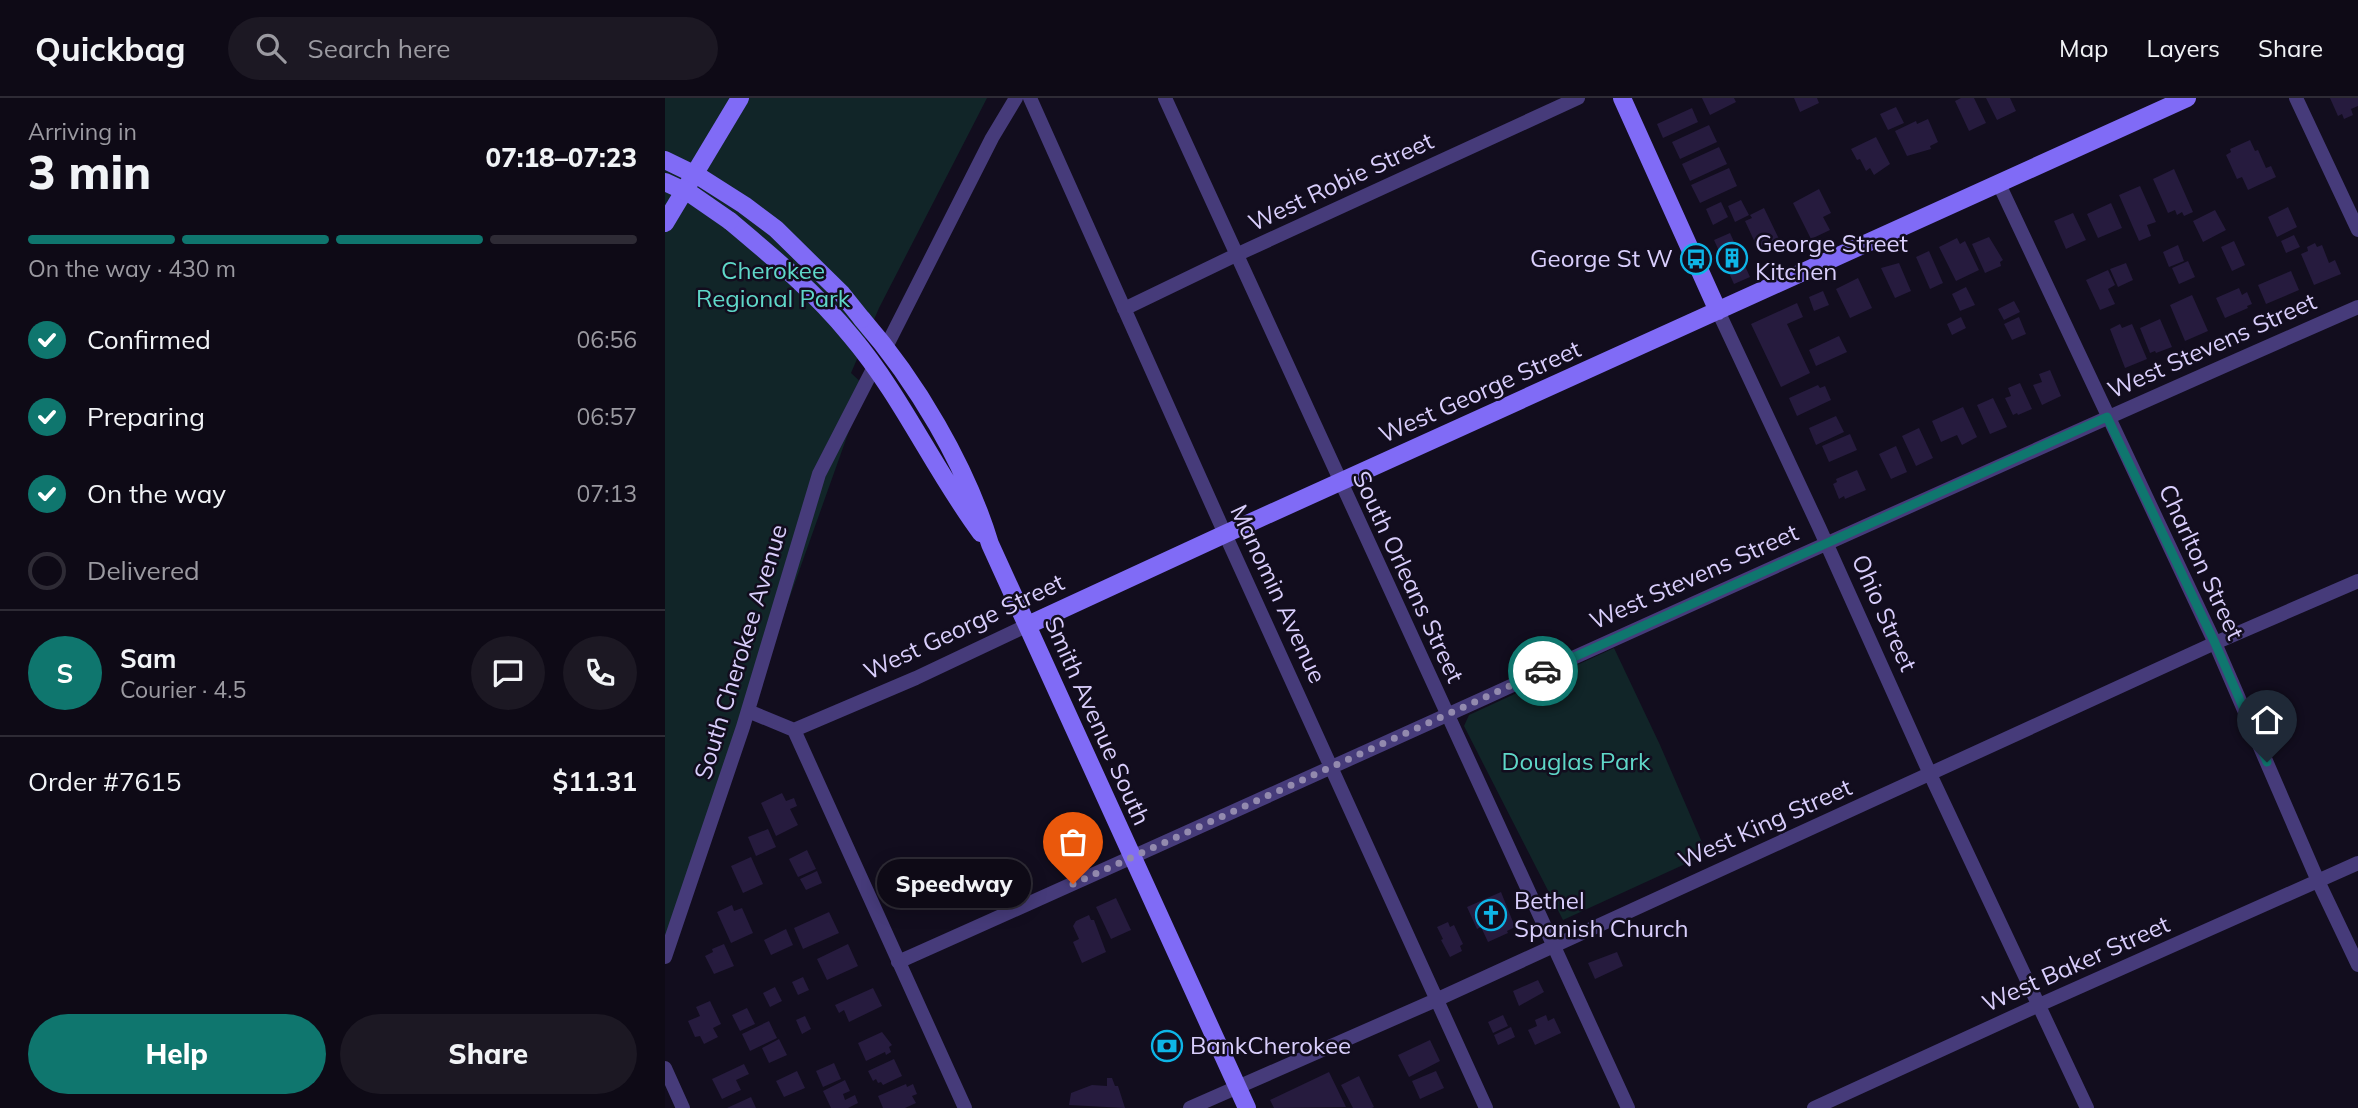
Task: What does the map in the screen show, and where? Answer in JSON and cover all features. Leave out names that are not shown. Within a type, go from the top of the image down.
[{"type":"street","points":[[665,223],[740,98]]},
{"type":"street","points":[[886,347],[992,138],[1016,98]]},
{"type":"street","name":"Manomin Avenue","points":[[1030,98],[1486,1108]]},
{"type":"street","name":"South Orleans Street","points":[[1165,98],[1627,1108]]},
{"type":"street","name":"West Robie Street","points":[[1124,309],[1236,254],[1578,98]]},
{"type":"street","name":"Ohio Street","points":[[1622,98],[1930,774],[2087,1108]]},
{"type":"street","name":"West George Street","points":[[794,730],[916,678],[1225,534],[2187,98]]},
{"type":"street","points":[[2296,98],[2358,230]]},
{"type":"street","name":"Smith Avenue South","points":[[665,160],[701,177],[776,229],[842,294],[913,383],[980,511],[990,544],[1247,1108]]},
{"type":"street","name":"Smith Avenue South","points":[[665,182],[691,194],[730,221],[799,281],[852,336],[921,436],[968,515],[990,544]]},
{"type":"street","name":"Charlton Street","points":[[1998,182],[2215,643],[2318,881],[2358,965]]},
{"type":"street","name":"West Stevens Street","points":[[898,961],[1132,858],[1826,542],[2358,307]]},
{"type":"street","name":"South Cherokee Avenue","points":[[665,957],[748,711],[819,474],[874,367]]},
{"type":"street","name":"West King Street","points":[[1190,1108],[1436,1000],[2215,643],[2358,581]]},
{"type":"street","points":[[748,711],[794,730],[965,1108]]},
{"type":"street","name":"West Baker Street","points":[[1814,1108],[2358,863]]},
{"type":"street","points":[[665,1068],[683,1108]]},
{"type":"green space","name":"Cherokee Regional Park","points":[[665,98],[987,98],[879,308],[851,373],[865,386],[665,947]]},
{"type":"green space","name":"Douglas Park","points":[[1614,648],[1707,854],[1563,920],[1464,726],[1469,715]]},
{"type":"building","points":[[1702,98],[1734,98],[1736,102],[1710,115]]},
{"type":"building","points":[[1794,98],[1817,98],[1819,103],[1800,112]]},
{"type":"building","points":[[1974,98],[1986,123],[1969,131],[1955,101]]},
{"type":"building","points":[[1986,98],[2010,98],[2016,111],[1997,120]]},
{"type":"building","points":[[2330,98],[2358,98],[2358,106],[2351,109],[2353,115],[2344,119],[2342,114],[2338,116]]},
{"type":"building","points":[[1896,107],[1904,123],[1888,130],[1880,114]]},
{"type":"building","points":[[1692,108],[1698,122],[1663,138],[1657,124]]},
{"type":"building","points":[[1928,119],[1938,142],[1930,146],[1931,149],[1907,156],[1895,131],[1916,121],[1917,124]]},
{"type":"building","points":[[1709,125],[1717,142],[1680,159],[1672,142]]},
{"type":"building","points":[[1876,137],[1890,164],[1874,175],[1870,168],[1866,171],[1851,149]]},
{"type":"building","points":[[2250,140],[2266,168],[2271,166],[2276,177],[2248,190],[2242,177],[2237,179],[2226,155],[2231,152],[2230,149]]},
{"type":"building","points":[[1719,147],[1727,164],[1690,181],[1682,164]]},
{"type":"building","points":[[1729,168],[1737,186],[1700,203],[1691,185]]},
{"type":"building","points":[[2174,169],[2193,212],[2184,216],[2182,212],[2177,215],[2175,210],[2168,213],[2153,179]]},
{"type":"building","points":[[2140,186],[2156,222],[2147,225],[2151,236],[2139,241],[2119,195]]},
{"type":"building","points":[[1819,189],[1831,213],[1823,217],[1830,230],[1811,239],[1793,203]]},
{"type":"building","points":[[1741,200],[1749,215],[1735,222],[1728,206]]},
{"type":"building","points":[[1721,202],[1728,217],[1713,225],[1706,209]]},
{"type":"building","points":[[2111,203],[2122,228],[2098,238],[2087,214]]},
{"type":"building","points":[[2288,207],[2297,227],[2277,237],[2268,217]]},
{"type":"building","points":[[1764,208],[1779,239],[1774,241],[1777,247],[1768,251],[1765,245],[1758,249],[1745,221],[1752,218],[1750,215]]},
{"type":"building","points":[[2215,210],[2226,230],[2203,242],[2193,221]]},
{"type":"building","points":[[2073,213],[2086,240],[2066,249],[2054,221]]},
{"type":"building","name":"George Street Kitchen","points":[[1730,233],[1750,277],[1734,284],[1714,240]]},
{"type":"building","points":[[2294,235],[2300,247],[2286,253],[2281,241]]},
{"type":"building","points":[[1989,237],[2003,260],[2000,262],[2001,266],[1985,273],[1972,244]]},
{"type":"building","points":[[1957,238],[1960,244],[1965,241],[1979,270],[1956,281],[1939,247]]},
{"type":"building","points":[[2234,241],[2245,265],[2232,271],[2221,247]]},
{"type":"building","points":[[2315,243],[2317,247],[2322,245],[2329,263],[2335,260],[2341,274],[2314,285],[2301,254]]},
{"type":"building","points":[[2178,245],[2184,261],[2169,267],[2163,252]]},
{"type":"building","points":[[1929,251],[1943,283],[1930,289],[1916,257]]},
{"type":"building","points":[[2188,261],[2195,277],[2179,284],[2172,268]]},
{"type":"building","points":[[1899,263],[1911,291],[1895,298],[1881,268]]},
{"type":"building","points":[[2126,263],[2133,280],[2118,287],[2110,269]]},
{"type":"building","points":[[2108,270],[2115,285],[2108,289],[2115,304],[2100,310],[2086,280]]},
{"type":"building","points":[[2291,271],[2299,290],[2266,304],[2258,285]]},
{"type":"building","points":[[1858,278],[1872,308],[1850,318],[1836,289]]},
{"type":"building","points":[[1966,287],[1975,305],[1960,311],[1952,294]]},
{"type":"building","points":[[2239,288],[2242,295],[2247,292],[2252,304],[2225,318],[2216,298]]},
{"type":"building","points":[[1823,291],[1829,305],[1814,311],[1809,297]]},
{"type":"building","points":[[2192,295],[2208,331],[2185,341],[2170,305]]},
{"type":"building","points":[[2014,301],[2020,312],[2004,320],[1998,309]]},
{"type":"building","points":[[1797,303],[1803,317],[1787,324],[1810,373],[1781,387],[1751,324]]},
{"type":"building","points":[[1961,317],[1966,328],[1952,335],[1947,324]]},
{"type":"building","points":[[2019,317],[2026,334],[2012,340],[2004,324]]},
{"type":"building","points":[[2160,319],[2172,347],[2150,353],[2140,328]]},
{"type":"building","points":[[2120,324],[2122,328],[2132,324],[2147,359],[2125,368],[2110,329]]},
{"type":"building","points":[[1839,336],[1847,352],[1816,366],[1809,350]]},
{"type":"building","points":[[2050,370],[2061,396],[2042,405],[2033,385],[2042,382],[2039,374]]},
{"type":"building","points":[[2020,383],[2032,409],[2013,415],[2005,398],[2011,396],[2008,388]]},
{"type":"building","points":[[1818,385],[1820,388],[1825,386],[1831,400],[1797,416],[1789,398]]},
{"type":"building","points":[[1993,398],[2007,427],[1990,434],[1977,405]]},
{"type":"building","points":[[1963,407],[1977,437],[1962,445],[1957,435],[1941,442],[1932,421]]},
{"type":"building","points":[[1836,416],[1844,432],[1816,445],[1809,428]]},
{"type":"building","points":[[1919,428],[1933,458],[1916,466],[1902,436]]},
{"type":"building","points":[[1850,434],[1857,450],[1829,462],[1822,446]]},
{"type":"building","points":[[1896,446],[1907,472],[1891,479],[1879,454]]},
{"type":"building","points":[[1857,470],[1866,490],[1839,499],[1833,484],[1837,482],[1836,479]]},
{"type":"building","points":[[782,793],[786,801],[794,798],[797,806],[790,809],[798,825],[776,836],[761,803]]},
{"type":"building","points":[[768,829],[776,847],[756,856],[748,837]]},
{"type":"building","points":[[807,850],[816,869],[798,877],[789,859]]},
{"type":"building","points":[[751,857],[763,884],[743,893],[731,866]]},
{"type":"building","points":[[817,871],[822,883],[806,890],[800,879]]},
{"type":"building","name":"Bethel Spanish Church","points":[[1501,892],[1515,927],[1488,942],[1481,927],[1477,929],[1467,907]]},
{"type":"building","points":[[1116,898],[1131,930],[1111,939],[1096,907]]},
{"type":"building","points":[[732,905],[734,911],[742,908],[753,933],[731,943],[717,912]]},
{"type":"building","points":[[829,912],[839,933],[803,949],[794,928]]},
{"type":"building","points":[[1089,915],[1091,920],[1094,920],[1106,952],[1082,963],[1073,942],[1079,939],[1073,926],[1076,921]]},
{"type":"building","points":[[1448,922],[1450,927],[1454,925],[1463,944],[1460,946],[1462,951],[1450,957],[1437,927]]},
{"type":"building","points":[[786,929],[793,945],[771,955],[764,940]]},
{"type":"building","points":[[724,944],[734,966],[714,974],[705,956],[713,952],[712,949]]},
{"type":"building","points":[[848,944],[858,966],[827,980],[817,959]]},
{"type":"building","points":[[1617,952],[1623,966],[1595,979],[1588,963]]},
{"type":"building","points":[[803,977],[809,990],[798,995],[792,982]]},
{"type":"building","points":[[1538,980],[1544,992],[1519,1006],[1513,991]]},
{"type":"building","points":[[775,987],[782,1001],[770,1007],[763,993]]},
{"type":"building","points":[[873,988],[882,1006],[849,1022],[844,1010],[839,1013],[835,1005]]},
{"type":"building","points":[[710,1001],[721,1024],[713,1028],[718,1037],[704,1044],[700,1036],[695,1037],[688,1021],[700,1016],[696,1007]]},
{"type":"building","points":[[747,1008],[755,1024],[740,1031],[732,1015]]},
{"type":"building","points":[[1503,1015],[1508,1026],[1493,1033],[1488,1022]]},
{"type":"building","points":[[1546,1015],[1548,1021],[1554,1018],[1561,1033],[1535,1045],[1528,1030],[1537,1026],[1535,1020]]},
{"type":"building","points":[[805,1016],[811,1029],[802,1034],[796,1020]]},
{"type":"building","points":[[769,1021],[777,1038],[750,1051],[742,1034]]},
{"type":"building","points":[[1511,1027],[1515,1037],[1498,1045],[1494,1035]]},
{"type":"building","points":[[882,1032],[892,1045],[889,1047],[891,1052],[866,1061],[858,1043]]},
{"type":"building","points":[[779,1039],[787,1055],[769,1063],[762,1048]]},
{"type":"building","points":[[1430,1040],[1440,1061],[1409,1077],[1398,1055]]},
{"type":"building","points":[[894,1059],[902,1076],[883,1085],[876,1079],[873,1081],[868,1071]]},
{"type":"building","points":[[834,1063],[841,1079],[823,1087],[816,1071]]},
{"type":"building","points":[[744,1064],[749,1074],[736,1080],[741,1090],[722,1099],[712,1079]]},
{"type":"building","points":[[797,1071],[805,1088],[784,1097],[776,1081]]},
{"type":"building","points":[[1436,1071],[1444,1088],[1420,1099],[1412,1081]]},
{"type":"building","points":[[1329,1072],[1346,1107],[1274,1108],[1270,1100]]},
{"type":"building","points":[[1359,1076],[1374,1107],[1372,1108],[1353,1108],[1341,1085]]},
{"type":"building","points":[[1107,1078],[1112,1078],[1115,1086],[1118,1086],[1125,1108],[1069,1105],[1071,1093],[1092,1085],[1107,1086]]},
{"type":"building","points":[[845,1080],[850,1091],[843,1094],[845,1100],[855,1095],[858,1103],[848,1108],[831,1108],[823,1091]]},
{"type":"building","points":[[906,1084],[907,1087],[913,1084],[917,1094],[912,1096],[916,1103],[905,1108],[883,1108],[878,1096]]},
{"type":"building","points":[[751,1097],[756,1108],[727,1108]]},
{"type":"way so far","points":[[1073,884],[1543,671]]},
{"type":"place","name":"George Street Kitchen","points":[[1732,258]]},
{"type":"place","name":"George St W","points":[[1696,259]]},
{"type":"place","name":"Speedway","points":[[1073,884]]},
{"type":"place","name":"Bethel Spanish Church","points":[[1491,915]]},
{"type":"place","name":"BankCherokee","points":[[1167,1046]]},
{"type":"route","points":[[1543,671],[2107,417],[2215,643],[2267,762]]}]
